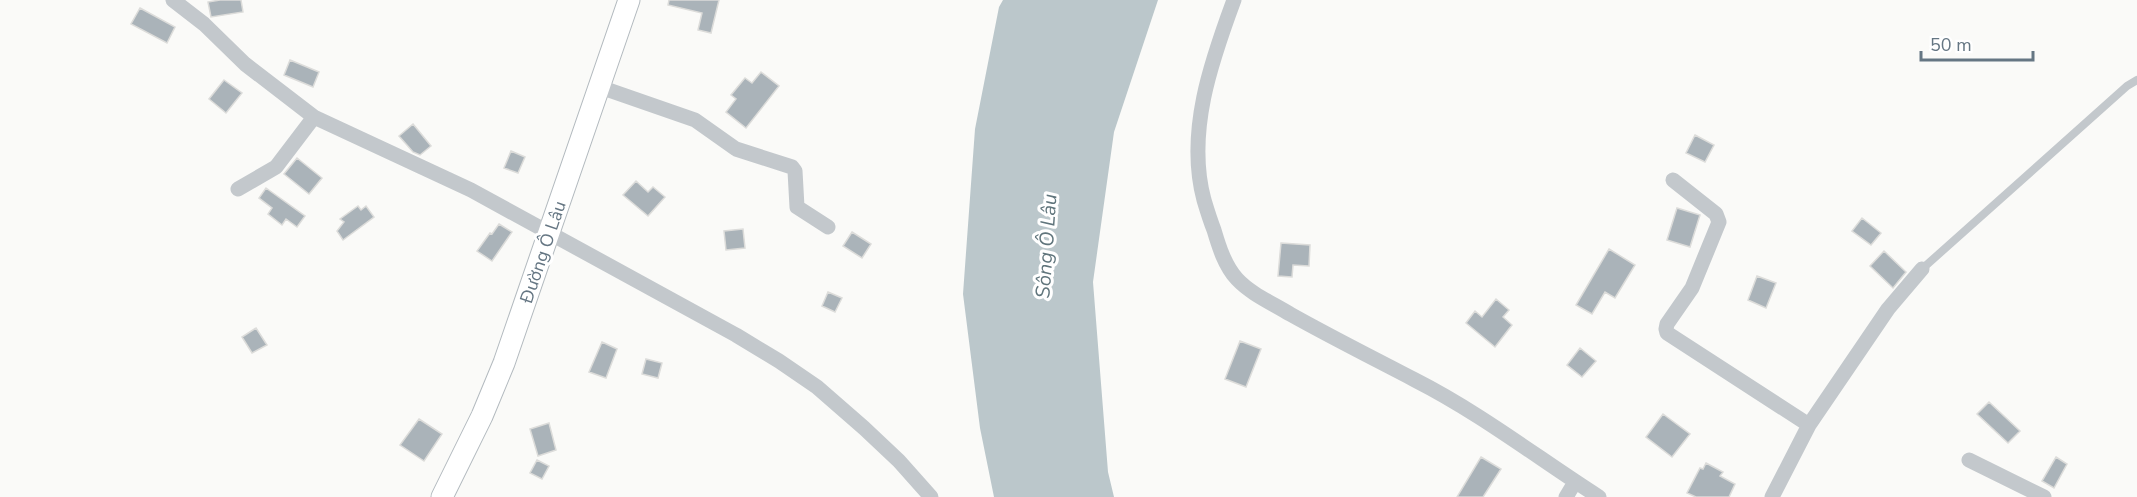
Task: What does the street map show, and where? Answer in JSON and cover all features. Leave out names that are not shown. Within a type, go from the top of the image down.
[{"type":"main road","name":"Đường Ô Lâu","points":[[442,497],[482,416],[504,363],[629,0]]},
{"type":"street","points":[[173,0],[204,24],[245,64],[314,117],[471,190],[736,335],[789,368],[817,387],[864,428],[899,461],[931,497]]},
{"type":"street","points":[[1233,0],[1205,85],[1199,147],[1203,198],[1220,249],[1237,279],[1258,296],[1454,402],[1520,443],[1599,497]]},
{"type":"street","points":[[600,87],[695,120],[736,149],[792,167],[795,171],[797,207],[828,227]]},
{"type":"street","points":[[238,189],[276,167],[314,117]]},
{"type":"street","points":[[1673,180],[1716,214],[1719,222],[1692,288],[1667,324],[1667,333],[1809,424]]},
{"type":"street","points":[[1772,497],[1809,424],[1888,309],[1922,269]]},
{"type":"street","points":[[1969,460],[2044,497]]},
{"type":"street","points":[[1566,497],[1575,482]]},
{"type":"lane","points":[[1922,269],[2127,86],[2137,80]]},
{"type":"water","name":"Sông Ô Lâu","points":[[1003,0],[1158,0],[1114,132],[1093,282],[1108,472],[1114,497],[994,497],[980,428],[963,294],[975,129],[999,7]]},
{"type":"building","points":[[241,0],[243,12],[211,17],[208,2]]},
{"type":"building","points":[[669,0],[719,0],[711,33],[698,30],[702,13],[668,5]]},
{"type":"building","points":[[140,8],[175,27],[167,43],[131,24]]},
{"type":"building","points":[[290,60],[319,72],[313,87],[284,75]]},
{"type":"building","points":[[761,72],[779,86],[746,128],[726,112],[736,99],[731,95],[745,78],[752,83]]},
{"type":"building","points":[[224,80],[242,93],[226,113],[209,99]]},
{"type":"building","points":[[413,124],[431,146],[420,155],[413,152],[399,136]]},
{"type":"building","points":[[1695,135],[1714,145],[1705,162],[1686,153]]},
{"type":"building","points":[[511,151],[525,157],[518,173],[504,168]]},
{"type":"building","points":[[297,158],[322,178],[309,194],[284,174]]},
{"type":"building","points":[[636,181],[648,192],[653,187],[665,197],[648,216],[623,195]]},
{"type":"building","points":[[266,188],[305,216],[297,227],[286,219],[282,225],[268,214],[272,208],[259,198]]},
{"type":"building","points":[[358,206],[361,210],[366,206],[374,217],[343,240],[337,231],[344,222],[340,219]]},
{"type":"building","points":[[1677,208],[1700,215],[1690,247],[1667,240]]},
{"type":"building","points":[[1862,218],[1881,233],[1871,245],[1852,231]]},
{"type":"building","points":[[499,224],[512,232],[492,261],[477,251]]},
{"type":"building","points":[[743,229],[745,248],[726,250],[724,231]]},
{"type":"building","points":[[852,232],[871,244],[862,258],[843,246]]},
{"type":"building","points":[[1281,243],[1310,245],[1309,266],[1293,265],[1292,277],[1278,276]]},
{"type":"building","points":[[1609,249],[1635,265],[1615,298],[1605,292],[1592,314],[1576,305]]},
{"type":"building","points":[[1884,251],[1906,272],[1893,288],[1870,266]]},
{"type":"building","points":[[1757,276],[1776,283],[1766,308],[1748,300]]},
{"type":"building","points":[[828,292],[842,298],[835,312],[822,306]]},
{"type":"building","points":[[1496,299],[1509,310],[1503,317],[1512,325],[1495,347],[1466,323],[1475,311],[1482,317]]},
{"type":"building","points":[[256,328],[267,345],[252,353],[242,337]]},
{"type":"building","points":[[1240,341],[1261,349],[1246,387],[1225,379]]},
{"type":"building","points":[[602,342],[617,349],[606,378],[589,372]]},
{"type":"building","points":[[1580,348],[1596,361],[1582,377],[1567,365]]},
{"type":"building","points":[[646,359],[662,363],[658,378],[642,374]]},
{"type":"building","points":[[1989,402],[2020,431],[2008,443],[1977,414]]},
{"type":"building","points":[[1663,414],[1690,434],[1672,457],[1646,437]]},
{"type":"building","points":[[419,419],[442,434],[424,461],[400,445]]},
{"type":"building","points":[[549,423],[556,450],[538,456],[530,429]]},
{"type":"building","points":[[1481,457],[1501,469],[1483,497],[1457,497]]},
{"type":"building","points":[[2056,457],[2067,464],[2054,488],[2042,481]]},
{"type":"building","points":[[537,460],[549,466],[542,479],[530,473]]},
{"type":"building","points":[[1706,463],[1723,472],[1720,476],[1735,484],[1729,497],[1696,497],[1687,493],[1700,468],[1703,469]]}]
